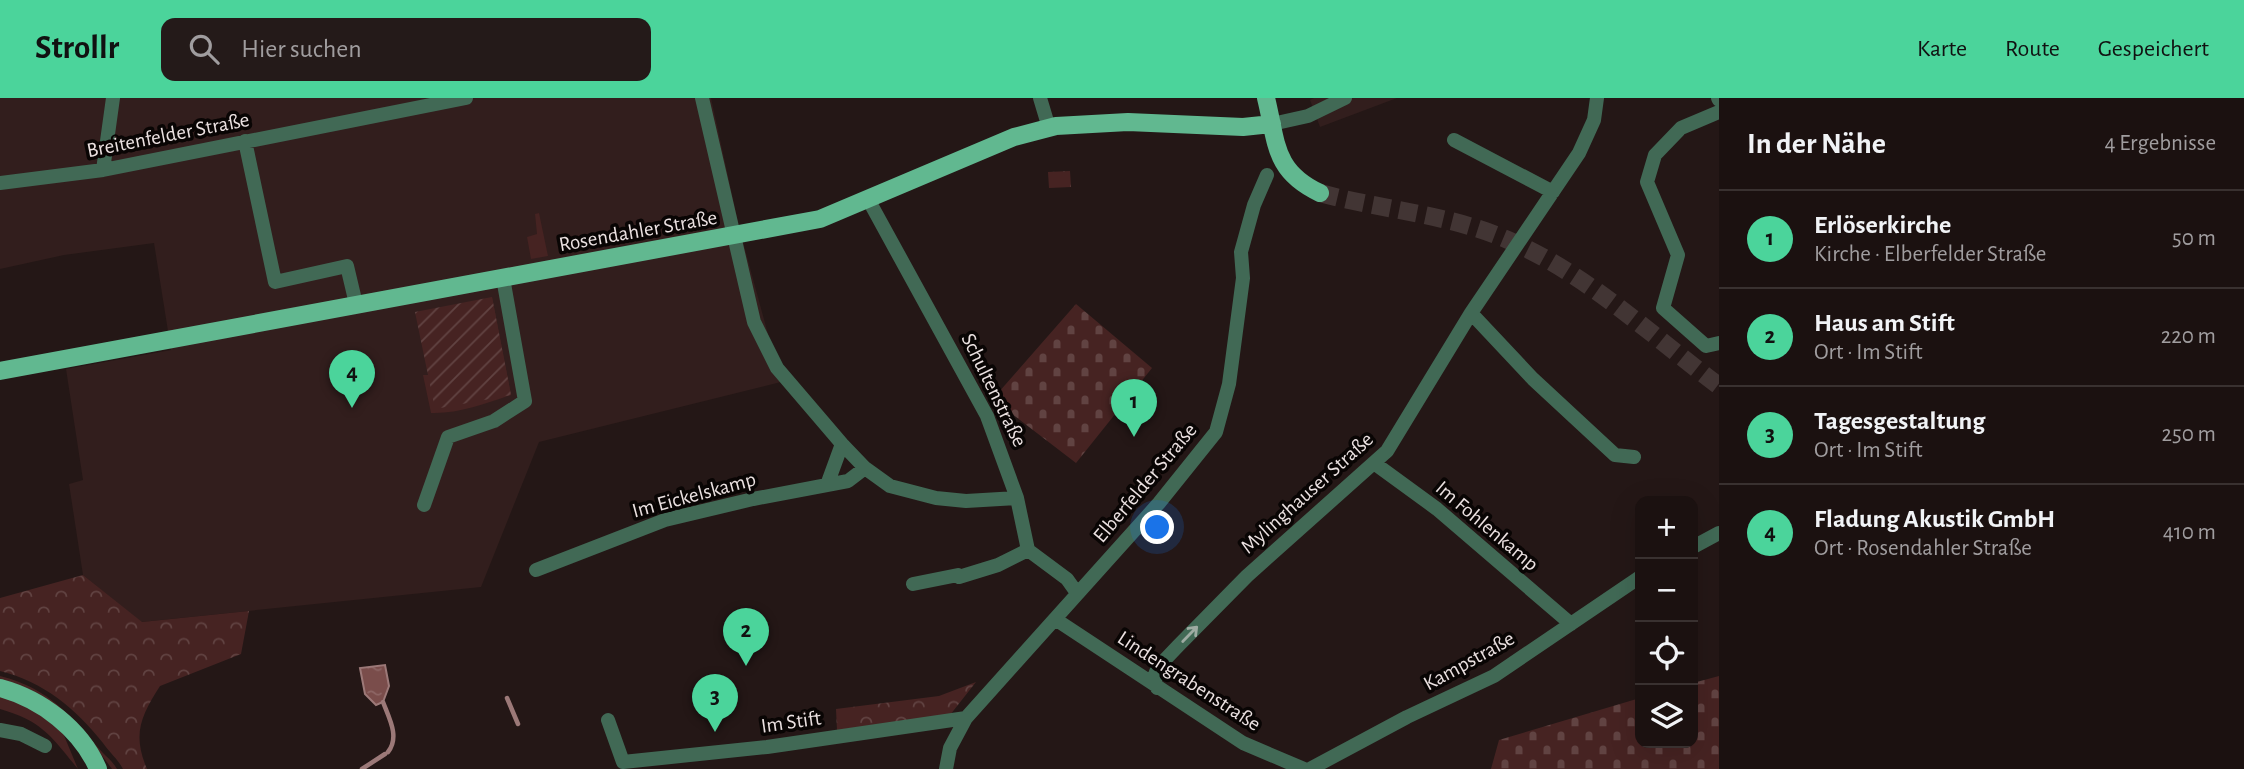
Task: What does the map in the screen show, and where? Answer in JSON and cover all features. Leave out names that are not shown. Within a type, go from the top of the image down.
[{"type":"main road","points":[[1266,98],[1278,156],[1292,174],[1320,193]]},
{"type":"main road","name":"Rosendahler Straße","points":[[0,371],[356,304],[732,238],[820,219],[1014,137],[1049,128],[1128,122],[1243,127],[1272,124]]},
{"type":"main road","points":[[0,688],[27,698],[64,723],[81,740],[98,769]]},
{"type":"street","points":[[103,170],[113,98]]},
{"type":"street","name":"Breitenfelder Straße","points":[[0,183],[103,170],[466,98]]},
{"type":"street","points":[[702,98],[732,238],[762,343],[776,368],[865,468],[890,486],[936,498],[966,501],[1017,498]]},
{"type":"street","points":[[1040,98],[1049,128]]},
{"type":"street","points":[[1272,124],[1308,116],[1345,98]]},
{"type":"street","name":"Mylinghauser Straße","points":[[1157,688],[1154,677],[1158,667],[1178,646],[1247,576],[1374,463],[1398,436],[1471,313],[1579,153],[1594,120],[1597,98]]},
{"type":"street","points":[[1719,112],[1681,128],[1655,155],[1647,182],[1678,255],[1663,308],[1706,346],[1719,343]]},
{"type":"street","points":[[245,141],[275,282],[347,267],[356,304]]},
{"type":"street","points":[[1454,141],[1553,192]]},
{"type":"street","name":"Elberfelder Straße","points":[[946,769],[950,748],[967,718],[1159,503],[1216,432],[1229,384],[1243,278],[1241,252],[1254,205],[1267,175]]},
{"type":"street","name":"Schultenstraße","points":[[868,199],[987,416],[1017,498],[1028,550]]},
{"type":"street","points":[[424,505],[448,437],[494,421],[525,401],[503,278]]},
{"type":"street","points":[[1471,313],[1533,379],[1615,454],[1634,457]]},
{"type":"street","points":[[827,485],[842,444]]},
{"type":"street","name":"Im Fohlenkamp","points":[[1374,463],[1437,509],[1571,624]]},
{"type":"street","name":"Im Eickelskamp","points":[[536,570],[665,520],[848,481],[865,468]]},
{"type":"street","points":[[1698,544],[1719,533]]},
{"type":"street","points":[[913,584],[998,565],[1028,550],[1067,579],[1077,593]]},
{"type":"street","name":"Kampstraße","points":[[1307,769],[1494,676],[1635,580]]},
{"type":"street","name":"Lindengrabenstraße","points":[[1055,619],[1243,743],[1307,769]]},
{"type":"street","name":"Im Stift","points":[[608,720],[623,762],[767,747],[967,718]]},
{"type":"street","points":[[0,730],[21,734],[45,746]]},
{"type":"shaded area","points":[[0,98],[711,98],[740,231],[781,382],[539,442],[481,587],[141,622],[83,575],[69,484],[83,480],[66,369],[171,350],[154,243],[64,255],[0,269]]},
{"type":"shaded area","points":[[1397,98],[1320,127],[1310,100]]},
{"type":"green space","points":[[1070,171],[1071,187],[1049,188],[1048,172]]},
{"type":"green space","points":[[539,213],[548,256],[531,259],[527,237],[537,234],[535,214]]},
{"type":"green space","points":[[492,297],[511,395],[461,410],[431,413],[423,375],[434,375]]},
{"type":"green space","points":[[492,297],[511,395],[435,409],[415,312]]},
{"type":"green space","points":[[1076,304],[1152,368],[1076,463],[1003,407],[1006,403],[998,393]]},
{"type":"green space","points":[[83,575],[142,622],[249,611],[241,654],[160,686],[141,726],[140,745],[147,769],[123,769],[92,730],[70,708],[45,689],[0,671],[0,598]]},
{"type":"green space","points":[[0,676],[33,688],[46,696],[80,727],[117,769],[112,769],[85,733],[16,684],[0,680]]},
{"type":"green space","points":[[1719,676],[1719,769],[1491,769],[1499,740],[1635,699],[1635,748],[1698,748],[1698,682]]},
{"type":"green space","points":[[976,682],[950,715],[837,730],[836,709],[939,696]]},
{"type":"green space","points":[[0,696],[33,709],[63,733],[78,769],[45,731],[26,719],[0,709]]},
{"type":"water","points":[[385,665],[389,686],[383,702],[376,705],[365,694],[360,668]]},
{"type":"waterway","points":[[507,698],[518,724]]},
{"type":"waterway","points":[[383,702],[393,734],[388,752]]},
{"type":"waterway","points":[[362,769],[385,754]]},
{"type":"tunnel","points":[[1320,193],[1462,224],[1486,231],[1537,254],[1592,288],[1719,386]]},
{"type":"place","name":"Fladung Akustik GmbH","points":[[352,408]]},
{"type":"place","name":"Erlöserkirche","points":[[1134,437]]},
{"type":"place","name":"Haus am Stift","points":[[746,666]]},
{"type":"place","name":"Tagesgestaltung","points":[[715,732]]}]
